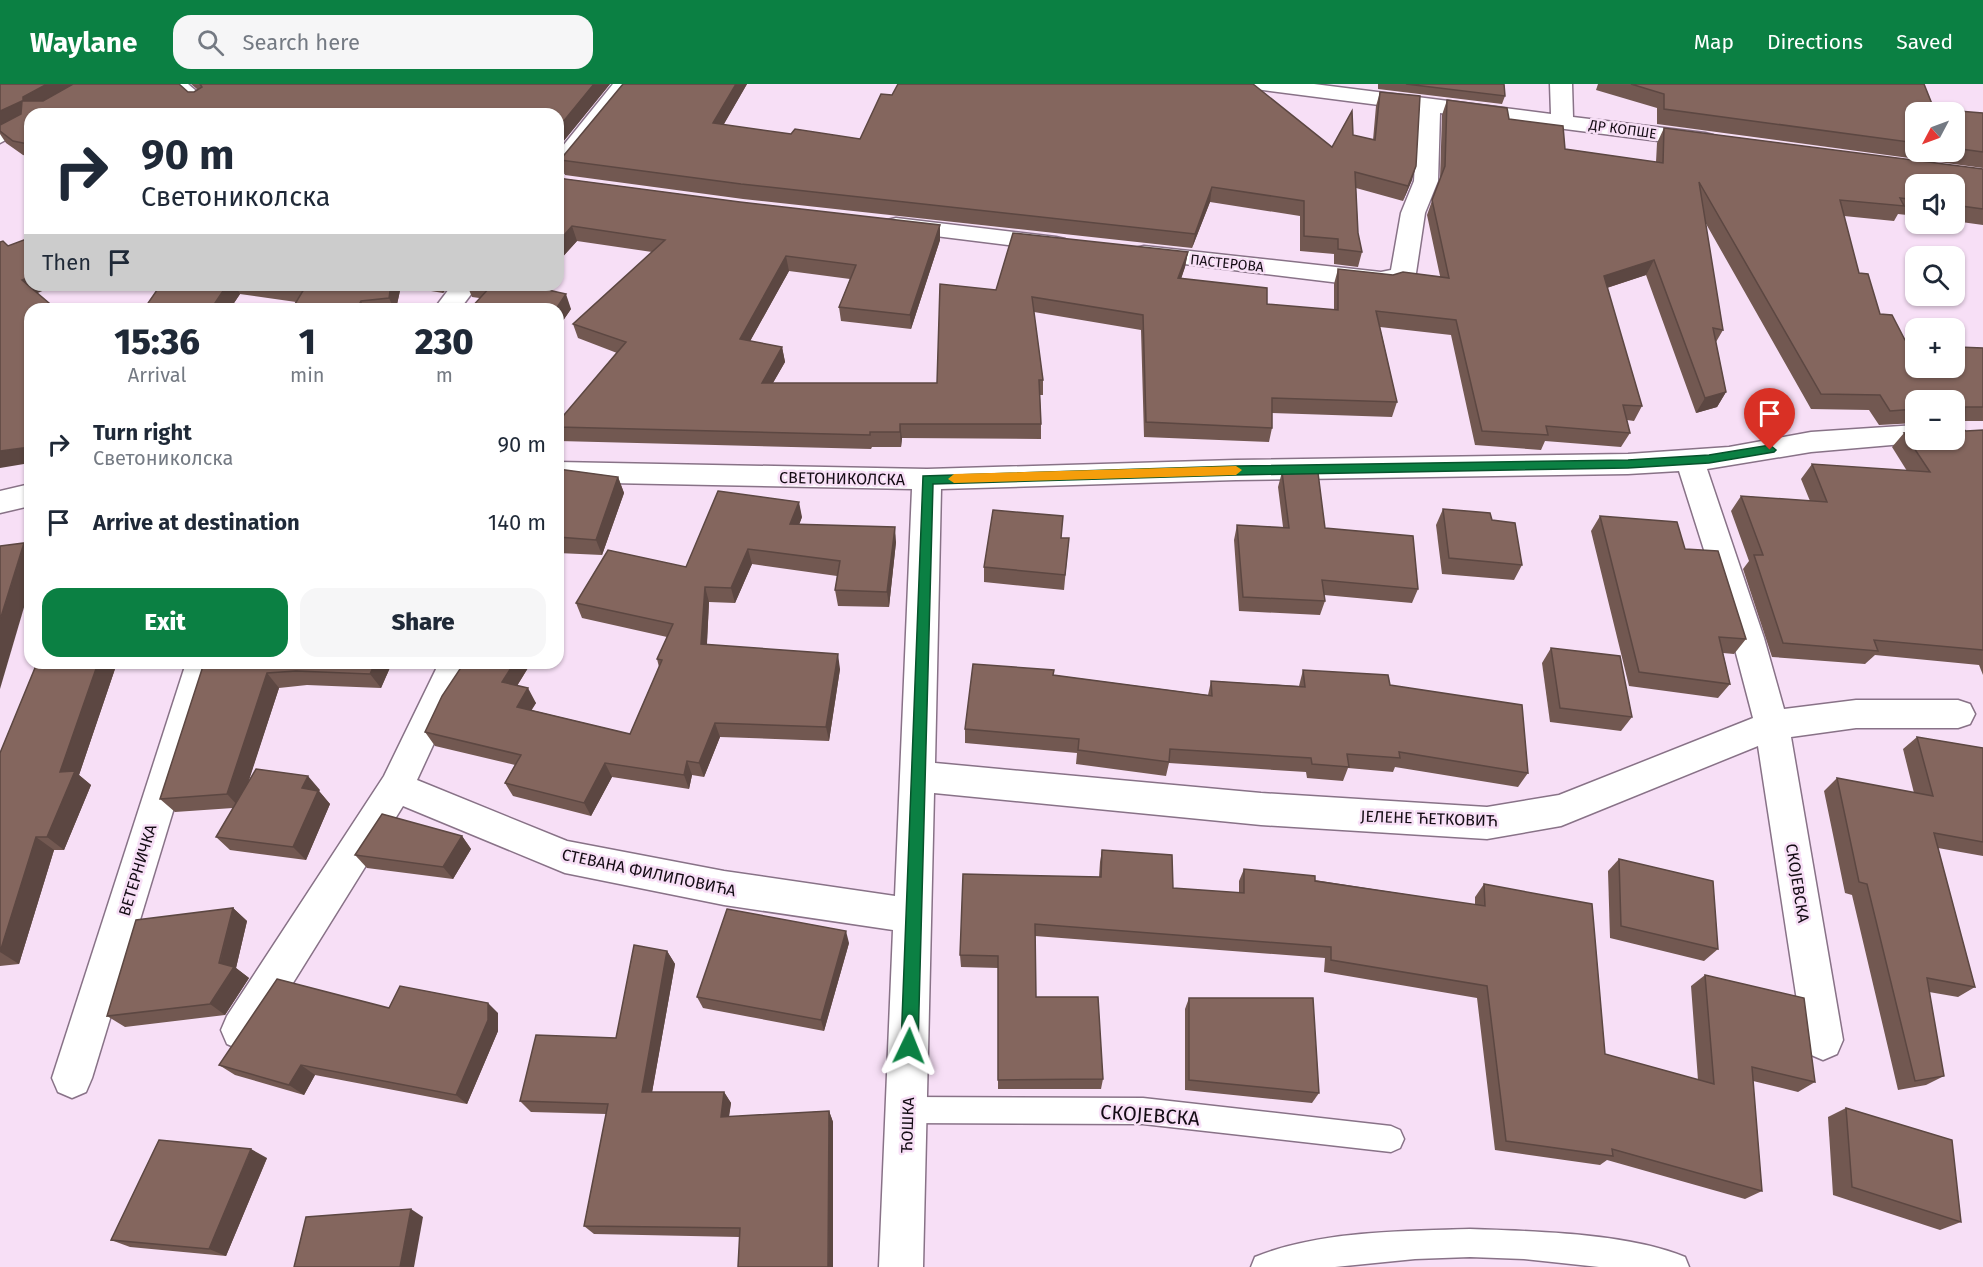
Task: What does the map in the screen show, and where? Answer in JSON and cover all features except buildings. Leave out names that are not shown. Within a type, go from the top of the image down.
[{"type":"street","points":[[564,175],[624,84]]},
{"type":"street","name":"ДР КОПШЕ","points":[[1263,84],[1429,106],[1562,120],[1721,142]]},
{"type":"street","points":[[1561,84],[1562,120]]},
{"type":"street","name":"ПАСТЕРОВА","points":[[1116,250],[1381,280],[1399,277],[1403,273],[1413,213],[1426,181],[1429,106]]},
{"type":"street","points":[[870,222],[1080,246]]},
{"type":"street","name":"СВЕТОНИКОЛСКА","points":[[564,472],[927,479],[1690,461],[1729,457],[1811,442],[1905,436]]},
{"type":"street","name":"СКОЈЕВСКА","points":[[1690,461],[1748,638],[1772,725],[1823,1040]]},
{"type":"street","name":"ЋОШКА","points":[[901,1267],[927,479]]},
{"type":"street","points":[[0,502],[24,496]]},
{"type":"street","name":"ВЕТЕРНИЧКА","points":[[72,1078],[200,669]]},
{"type":"street","points":[[241,1030],[396,787],[452,669]]},
{"type":"street","name":"ЈЕЛЕНЕ ЋЕТКОВИЋ","points":[[918,776],[1262,809],[1487,823],[1561,810],[1772,725],[1856,714],[1958,714]]},
{"type":"street","name":"СТЕВАНА ФИЛИПОВИЋА","points":[[396,787],[565,857],[724,888],[914,916]]},
{"type":"lane","points":[[180,84],[201,101]]},
{"type":"lane","points":[[0,139],[24,124]]},
{"type":"lane","name":"СКОЈЕВСКА","points":[[907,1110],[1143,1111],[1391,1139]]},
{"type":"lane","points":[[1265,1267],[1342,1252],[1494,1243],[1578,1250],[1675,1267]]},
{"type":"slow traffic","points":[[954,479],[1236,470]]},
{"type":"route","points":[[909,1046],[927,479],[1236,470],[1628,464],[1690,461],[1770,450]]}]
